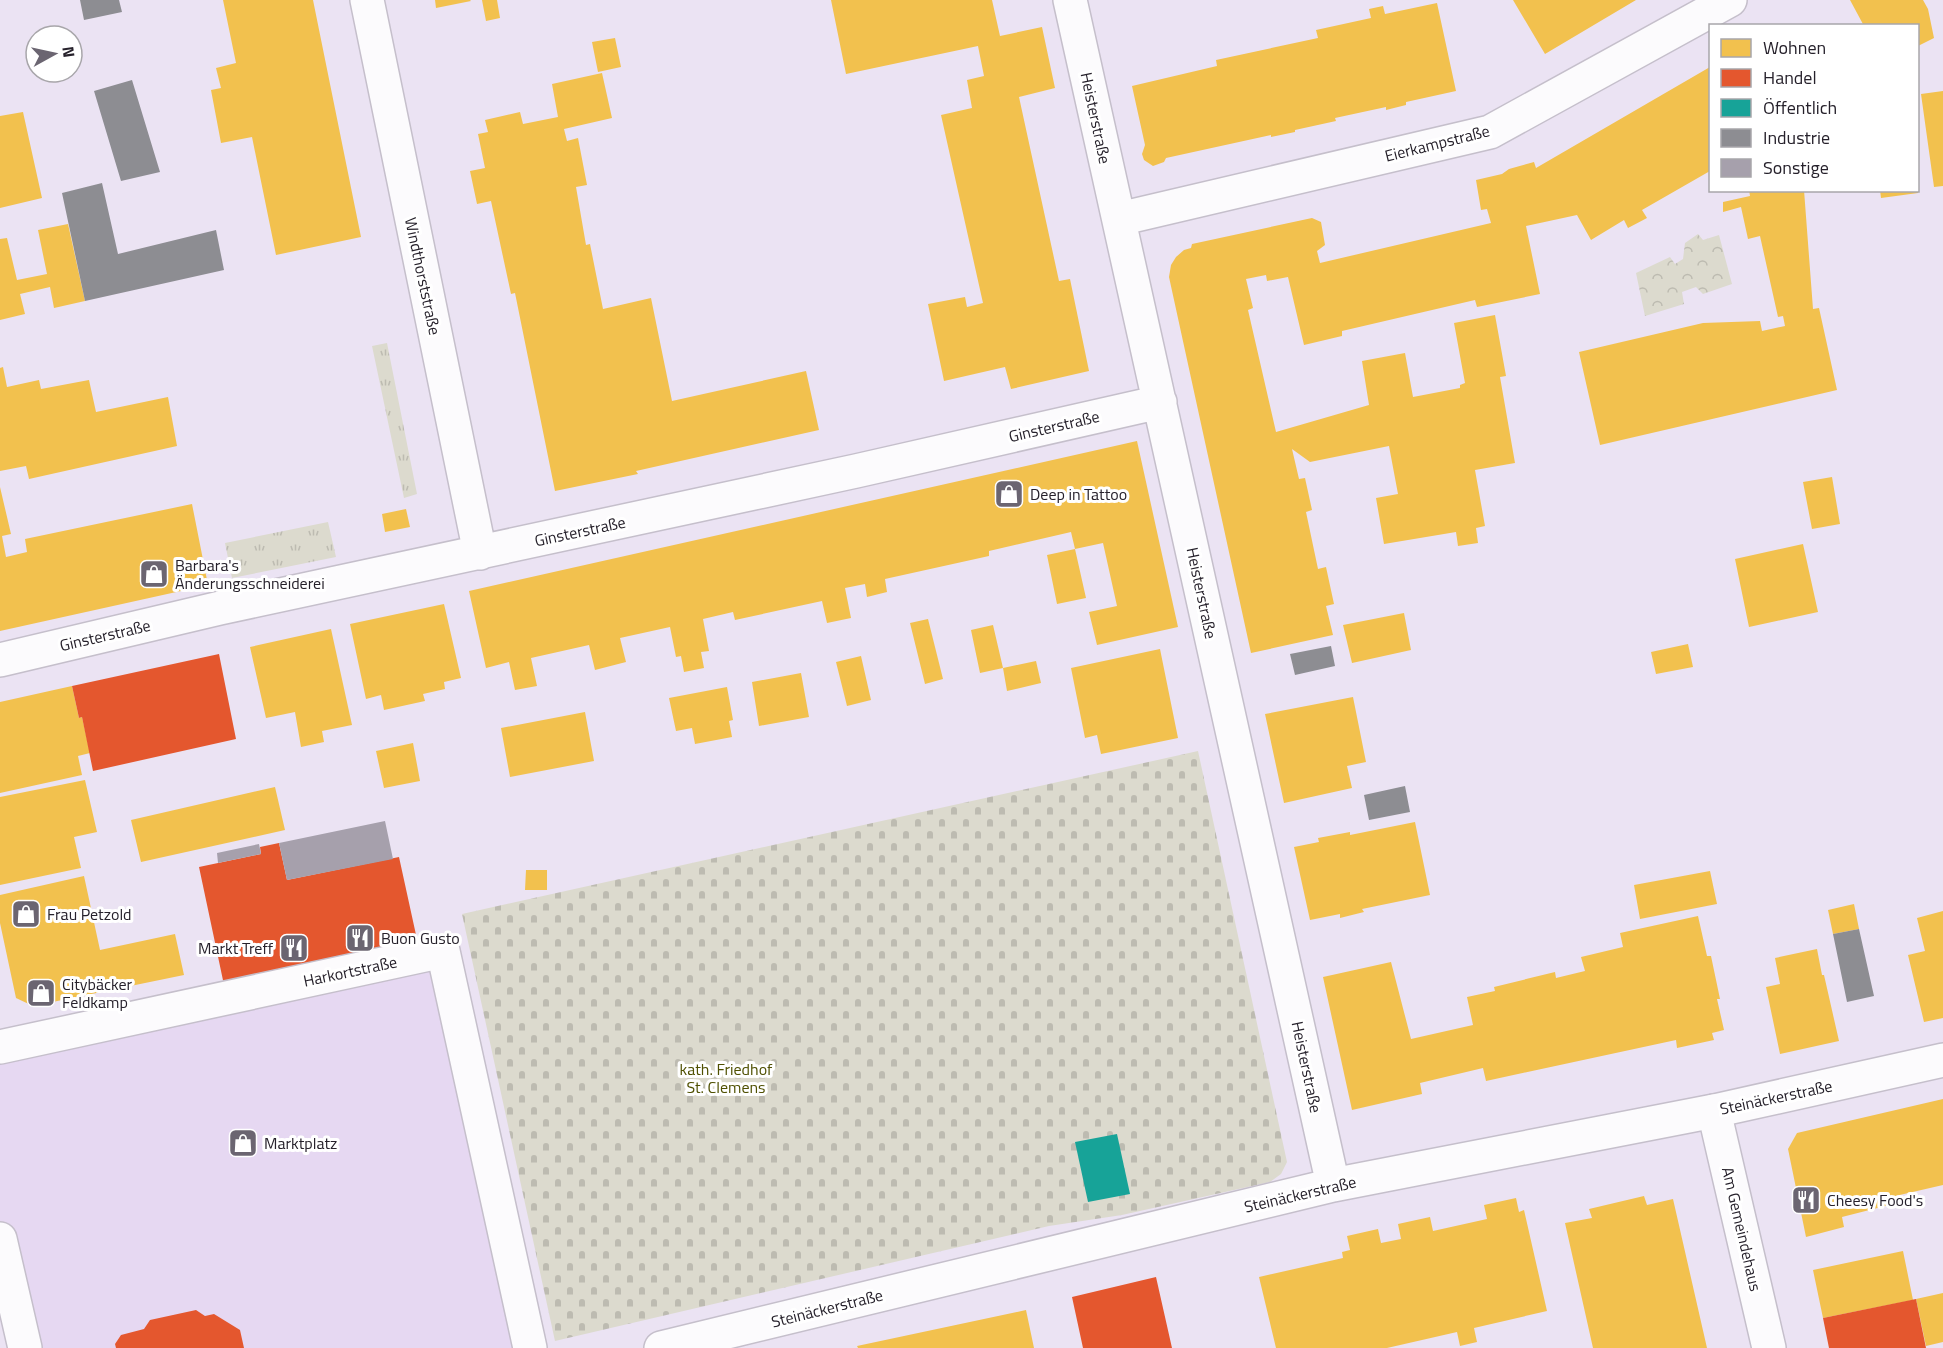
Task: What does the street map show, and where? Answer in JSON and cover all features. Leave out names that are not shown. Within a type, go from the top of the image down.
[{"type":"street","name":"Windthorststraße","points":[[367,0],[480,553]]},
{"type":"street","name":"Heisterstraße","points":[[1070,0],[1333,1185]]},
{"type":"street","name":"Eierkampstraße","points":[[1119,219],[1490,132],[1730,0]]},
{"type":"street","name":"Ginsterstraße","points":[[0,660],[202,612],[856,471],[1160,402]]},
{"type":"street","name":"Harkortstraße","points":[[0,1047],[443,951],[530,1348]]},
{"type":"street","name":"Steinäckerstraße","points":[[661,1348],[1333,1185],[1714,1111],[1943,1060]]},
{"type":"street","name":"Am Gemeindehaus","points":[[1714,1111],[1769,1348]]},
{"type":"street","points":[[0,1239],[25,1348]]},
{"type":"shaded area","name":"Marktplatz","points":[[443,951],[530,1348],[25,1348],[0,1239],[0,1047]]},
{"type":"green space","points":[[1698,234],[1703,240],[1719,235],[1732,284],[1703,294],[1696,287],[1682,292],[1684,304],[1645,316],[1636,273],[1670,257],[1675,264],[1683,259],[1685,243]]},
{"type":"green space","points":[[387,343],[417,494],[404,498],[372,346]]},
{"type":"green space","points":[[328,522],[336,557],[232,578],[225,543]]},
{"type":"green space","name":"kath. Friedhof St. Clemens","points":[[1198,751],[1287,1162],[1281,1174],[1270,1182],[1122,1215],[1049,1226],[555,1341],[462,914]]},
{"type":"building: Wohnen","points":[[223,0],[313,0],[361,237],[276,255],[252,137],[221,143],[211,90],[221,88],[216,68],[236,63]]},
{"type":"building: Wohnen","points":[[435,0],[470,0],[471,1],[436,8]]},
{"type":"building: Wohnen","points":[[482,0],[497,0],[500,18],[486,21]]},
{"type":"building: Wohnen","points":[[831,0],[992,0],[1000,36],[1042,27],[1055,88],[1019,97],[1059,281],[1070,279],[1089,371],[1011,389],[1005,367],[944,381],[928,304],[965,297],[967,307],[983,303],[941,115],[972,108],[967,80],[984,76],[978,46],[846,74]]},
{"type":"building: Wohnen","points":[[1513,0],[1636,0],[1545,54]]},
{"type":"building: Wohnen","points":[[1850,0],[1923,0],[1928,9],[1934,38],[1919,46],[1919,24],[1863,24]]},
{"type":"building: Wohnen","points":[[1437,3],[1456,91],[1406,102],[1406,105],[1386,110],[1386,107],[1335,118],[1336,121],[1295,130],[1295,132],[1271,137],[1271,135],[1166,158],[1164,162],[1153,166],[1144,160],[1142,154],[1145,145],[1132,86],[1217,66],[1216,60],[1318,38],[1316,30],[1371,18],[1369,9],[1383,6],[1385,14]]},
{"type":"building: Wohnen","points":[[615,38],[621,67],[598,72],[592,42]]},
{"type":"building: Wohnen","points":[[1709,68],[1709,172],[1642,210],[1647,218],[1628,228],[1624,220],[1591,240],[1577,215],[1526,226],[1540,294],[1477,307],[1475,300],[1342,331],[1342,336],[1304,345],[1288,277],[1267,281],[1266,275],[1246,279],[1253,308],[1248,310],[1276,432],[1369,405],[1362,361],[1405,353],[1413,397],[1460,388],[1460,385],[1465,383],[1454,323],[1495,315],[1506,376],[1500,377],[1515,463],[1475,470],[1485,526],[1476,528],[1478,543],[1458,546],[1456,532],[1384,544],[1376,498],[1398,494],[1389,446],[1310,462],[1292,449],[1299,479],[1305,478],[1312,510],[1306,512],[1318,569],[1326,567],[1334,604],[1326,606],[1333,635],[1251,653],[1169,277],[1171,265],[1184,250],[1191,248],[1192,244],[1312,218],[1321,222],[1325,245],[1317,251],[1320,263],[1491,223],[1487,209],[1481,210],[1476,180],[1502,174],[1509,169],[1534,162],[1536,168]]},
{"type":"building: Wohnen","points":[[602,73],[612,118],[564,129],[567,141],[578,138],[587,185],[576,187],[586,245],[590,244],[603,309],[651,298],[672,401],[806,371],[819,430],[636,471],[638,474],[555,491],[515,293],[511,294],[491,201],[477,204],[470,171],[485,168],[478,134],[488,132],[485,120],[520,112],[523,124],[558,117],[552,84]]},
{"type":"building: Wohnen","points":[[1943,91],[1943,186],[1934,187],[1921,94]]},
{"type":"building: Wohnen","points":[[23,112],[42,198],[0,208],[0,116]]},
{"type":"building: Wohnen","points":[[1749,192],[1804,192],[1813,309],[1819,308],[1837,390],[1600,445],[1579,352],[1703,323],[1760,321],[1762,331],[1785,326],[1783,316],[1778,317],[1760,236],[1748,239],[1741,207],[1723,212],[1723,202],[1750,196]]},
{"type":"building: Wohnen","points":[[1880,192],[1918,192],[1918,193],[1881,198]]},
{"type":"building: Wohnen","points":[[68,224],[85,301],[54,308],[50,287],[20,294],[25,314],[0,320],[0,239],[7,238],[17,280],[47,274],[38,230]]},
{"type":"building: Wohnen","points":[[3,367],[7,387],[39,380],[41,389],[89,380],[96,412],[168,397],[177,446],[29,479],[26,466],[0,471],[0,368]]},
{"type":"building: Wohnen","points":[[1137,441],[1178,627],[1097,645],[1089,612],[1117,606],[1103,543],[1075,549],[1071,532],[989,551],[989,556],[885,579],[887,592],[867,597],[865,584],[845,588],[851,618],[827,623],[822,601],[735,620],[733,612],[703,619],[709,651],[701,652],[704,668],[684,672],[681,656],[676,657],[670,627],[620,638],[626,662],[595,670],[589,645],[531,658],[537,686],[515,690],[509,662],[486,668],[469,591]]},
{"type":"building: Wohnen","points":[[1832,477],[1840,524],[1812,529],[1803,482]]},
{"type":"building: Wohnen","points":[[0,487],[11,534],[2,536],[6,557],[27,552],[25,539],[192,504],[208,585],[0,631]]},
{"type":"building: Wohnen","points":[[406,509],[410,527],[385,532],[382,514]]},
{"type":"building: Wohnen","points":[[1803,544],[1818,612],[1749,627],[1735,559]]},
{"type":"building: Wohnen","points":[[1075,549],[1086,598],[1057,604],[1047,555]]},
{"type":"building: Wohnen","points":[[444,604],[461,678],[444,682],[445,689],[423,694],[425,701],[384,710],[381,695],[366,699],[350,624]]},
{"type":"building: Wohnen","points":[[1404,613],[1411,650],[1352,663],[1343,625]]},
{"type":"building: Wohnen","points":[[928,619],[943,679],[925,684],[910,623]]},
{"type":"building: Wohnen","points":[[993,625],[1003,668],[980,673],[971,630]]},
{"type":"building: Wohnen","points":[[331,629],[352,725],[322,731],[324,742],[301,747],[295,712],[266,718],[250,647]]},
{"type":"building: Wohnen","points":[[1688,644],[1693,667],[1656,674],[1651,652]]},
{"type":"building: Wohnen","points":[[1160,649],[1178,738],[1101,754],[1097,735],[1085,738],[1071,668]]},
{"type":"building: Wohnen","points":[[861,656],[871,700],[847,706],[836,662]]},
{"type":"building: Wohnen","points":[[1036,661],[1041,683],[1007,691],[1003,668]]},
{"type":"building: Wohnen","points":[[801,673],[809,717],[759,726],[752,682]]},
{"type":"building: Wohnen","points":[[72,686],[90,753],[78,756],[82,775],[0,793],[0,702]]},
{"type":"building: Wohnen","points":[[727,687],[733,720],[729,721],[732,737],[695,744],[692,728],[676,731],[669,698]]},
{"type":"building: Wohnen","points":[[1353,697],[1366,762],[1347,766],[1352,788],[1284,803],[1265,714]]},
{"type":"building: Wohnen","points":[[585,712],[594,761],[510,777],[501,728]]},
{"type":"building: Wohnen","points":[[413,743],[420,781],[384,788],[376,751]]},
{"type":"building: Wohnen","points":[[85,780],[97,832],[74,837],[81,868],[0,885],[0,797]]},
{"type":"building: Wohnen","points":[[275,787],[285,830],[141,862],[131,820]]},
{"type":"building: Wohnen","points":[[1415,822],[1430,895],[1362,909],[1364,912],[1340,918],[1340,914],[1310,920],[1294,847],[1319,842],[1318,838],[1350,832],[1350,835]]},
{"type":"building: Wohnen","points":[[526,870],[547,870],[547,890],[525,890]]},
{"type":"building: Wohnen","points":[[1710,871],[1717,904],[1640,919],[1634,885]]},
{"type":"building: Wohnen","points":[[84,876],[100,950],[175,934],[184,975],[33,1006],[16,998],[0,923],[0,895]]},
{"type":"building: Wohnen","points":[[1854,904],[1859,929],[1833,934],[1828,910]]},
{"type":"building: Wohnen","points":[[1943,911],[1943,1018],[1924,1022],[1908,955],[1925,951],[1917,918]]},
{"type":"building: Wohnen","points":[[1698,916],[1707,956],[1711,956],[1724,1030],[1712,1033],[1714,1040],[1677,1048],[1676,1040],[1486,1081],[1483,1068],[1420,1083],[1422,1094],[1352,1110],[1323,977],[1391,962],[1411,1039],[1473,1025],[1467,997],[1495,991],[1494,987],[1555,972],[1556,978],[1585,971],[1581,957],[1623,947],[1620,933]]},
{"type":"building: Wohnen","points":[[1817,949],[1839,1041],[1780,1054],[1766,987],[1780,984],[1775,958]]},
{"type":"building: Wohnen","points":[[1943,1099],[1943,1185],[1891,1197],[1893,1204],[1842,1217],[1844,1227],[1806,1237],[1788,1149],[1797,1133]]},
{"type":"building: Wohnen","points":[[1644,1196],[1647,1205],[1673,1199],[1707,1348],[1593,1348],[1565,1223],[1592,1218],[1589,1209]]},
{"type":"building: Wohnen","points":[[1516,1198],[1519,1212],[1524,1210],[1547,1311],[1474,1328],[1477,1342],[1460,1346],[1457,1332],[1387,1348],[1276,1348],[1259,1277],[1343,1258],[1342,1252],[1350,1250],[1347,1236],[1378,1229],[1381,1243],[1401,1239],[1398,1224],[1430,1217],[1433,1231],[1487,1219],[1484,1205]]},
{"type":"building: Wohnen","points":[[1903,1251],[1913,1300],[1823,1318],[1813,1270]]},
{"type":"building: Wohnen","points":[[1943,1293],[1943,1342],[1926,1346],[1916,1299]]},
{"type":"building: Wohnen","points":[[1026,1310],[1034,1348],[858,1348],[857,1346]]},
{"type":"building: Handel","points":[[219,654],[236,739],[93,771],[82,717],[79,718],[72,686]]},
{"type":"building: Handel","points":[[279,843],[287,880],[399,857],[418,944],[224,985],[199,867],[261,854],[260,847]]},
{"type":"building: Handel","points":[[1156,1277],[1172,1348],[1083,1348],[1072,1297]]},
{"type":"building: Handel","points":[[1916,1299],[1926,1348],[1829,1348],[1823,1318]]},
{"type":"building: Handel","points":[[196,1310],[205,1316],[214,1314],[240,1330],[244,1348],[116,1348],[115,1344],[121,1335],[144,1329],[150,1320]]},
{"type":"building: Öffentlich","points":[[1117,1134],[1130,1194],[1088,1202],[1075,1142]]},
{"type":"building: Industrie","points":[[80,0],[119,0],[122,12],[84,20]]},
{"type":"building: Industrie","points":[[132,80],[160,172],[121,181],[94,91]]},
{"type":"building: Industrie","points":[[102,183],[118,254],[216,230],[224,270],[85,301],[62,193]]},
{"type":"building: Industrie","points":[[1331,646],[1335,666],[1295,675],[1290,654]]},
{"type":"building: Industrie","points":[[1405,786],[1410,812],[1369,820],[1364,795]]},
{"type":"building: Industrie","points":[[1859,929],[1874,996],[1847,1002],[1833,934]]},
{"type":"building: Sonstige","points":[[385,821],[393,859],[287,880],[279,843]]},
{"type":"building: Sonstige","points":[[259,844],[261,854],[218,863],[217,853]]},
{"type":"place","name":"Deep in Tattoo","points":[[1009,494]]},
{"type":"place","name":"Barbara's Änderungsschneiderei","points":[[154,574]]},
{"type":"place","name":"Frau Petzold","points":[[26,914]]},
{"type":"place","name":"Buon Gusto","points":[[360,938]]},
{"type":"place","name":"Markt Treff","points":[[294,948]]},
{"type":"place","name":"Citybäcker Feldkamp","points":[[41,993]]},
{"type":"place","name":"Marktplatz","points":[[243,1143]]},
{"type":"place","name":"Cheesy Food's","points":[[1806,1200]]}]
